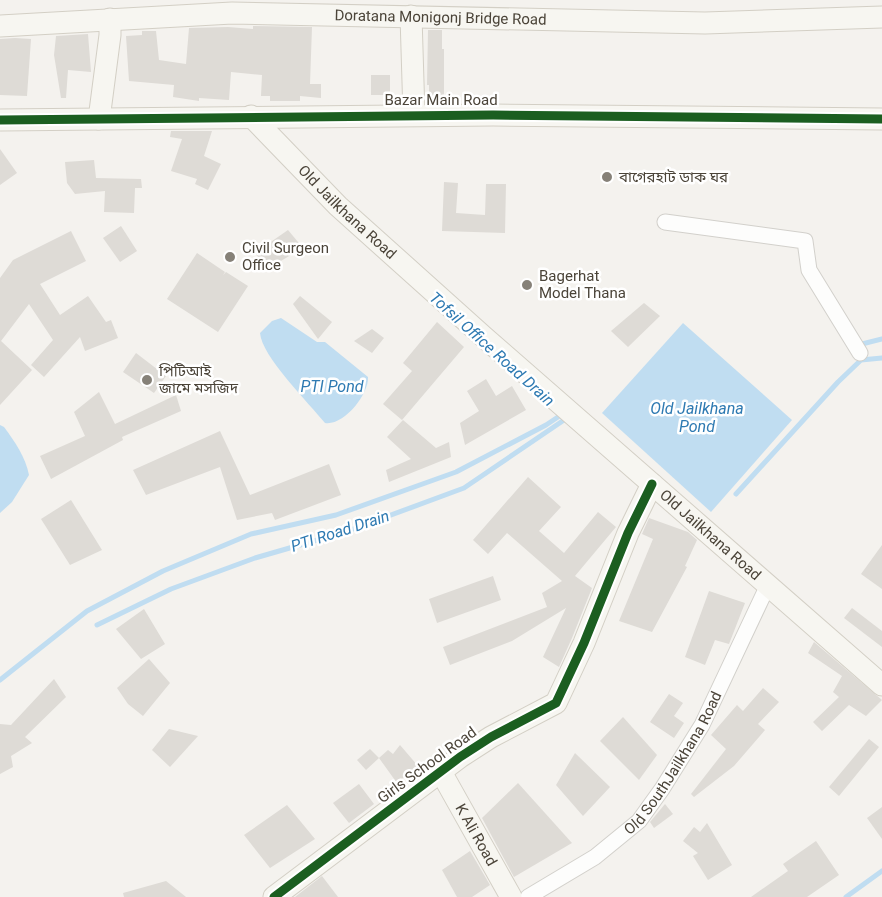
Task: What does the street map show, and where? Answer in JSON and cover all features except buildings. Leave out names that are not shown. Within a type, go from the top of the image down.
[{"type":"street","name":"Doratana Monigonj Bridge Road","points":[[0,26],[232,13],[705,23],[882,17]]},
{"type":"street","points":[[411,16],[414,115]]},
{"type":"street","points":[[99,119],[110,19]]},
{"type":"street","name":"Bazar Main Road","points":[[0,120],[414,115],[882,119]]},
{"type":"street","name":"Old Jailkhana Road","points":[[251,116],[338,206],[537,384],[882,685]]},
{"type":"street","points":[[665,222],[805,241],[809,270],[860,353]]},
{"type":"street","name":"Girls School Road","points":[[274,897],[491,737],[556,703],[584,643],[628,532],[652,484]]},
{"type":"street","name":"Old SouthJailkhana Road","points":[[528,897],[595,857],[639,821],[702,725],[768,585]]},
{"type":"street","name":"K Ali Road","points":[[441,772],[511,897]]},
{"type":"water","name":"PTI Pond","points":[[281,318],[317,342],[325,342],[368,377],[360,400],[340,419],[332,423],[325,423],[287,380],[269,354],[260,333],[272,321]]},
{"type":"water","name":"Old Jailkhana Pond","points":[[683,323],[792,420],[711,512],[602,413]]},
{"type":"water","points":[[0,425],[4,427],[19,450],[29,475],[12,502],[0,513]]},
{"type":"waterway","points":[[858,345],[882,339]]},
{"type":"waterway","points":[[736,494],[838,382],[861,360],[882,358]]},
{"type":"waterway","name":"Tofsil Office Road Drain","points":[[0,680],[87,611],[163,571],[251,534],[336,515],[456,472],[546,425],[564,413]]},
{"type":"waterway","name":"PTI Road Drain","points":[[97,625],[171,589],[255,558],[345,532],[464,488],[567,418]]},
{"type":"waterway","points":[[846,897],[882,871]]},
{"type":"cycle path","points":[[0,120],[493,115],[882,119]]},
{"type":"cycle path","points":[[274,897],[460,757],[491,737],[556,703],[584,643],[628,533],[652,484]]},
{"type":"place","name":"বাগেরহাট ডাক ঘর","points":[[607,177]]},
{"type":"place","name":"Civil Surgeon Office","points":[[230,257]]},
{"type":"place","name":"Bagerhat Model Thana","points":[[527,285]]},
{"type":"place","name":"পিটিআই জামে মসজিদ","points":[[147,380]]}]
